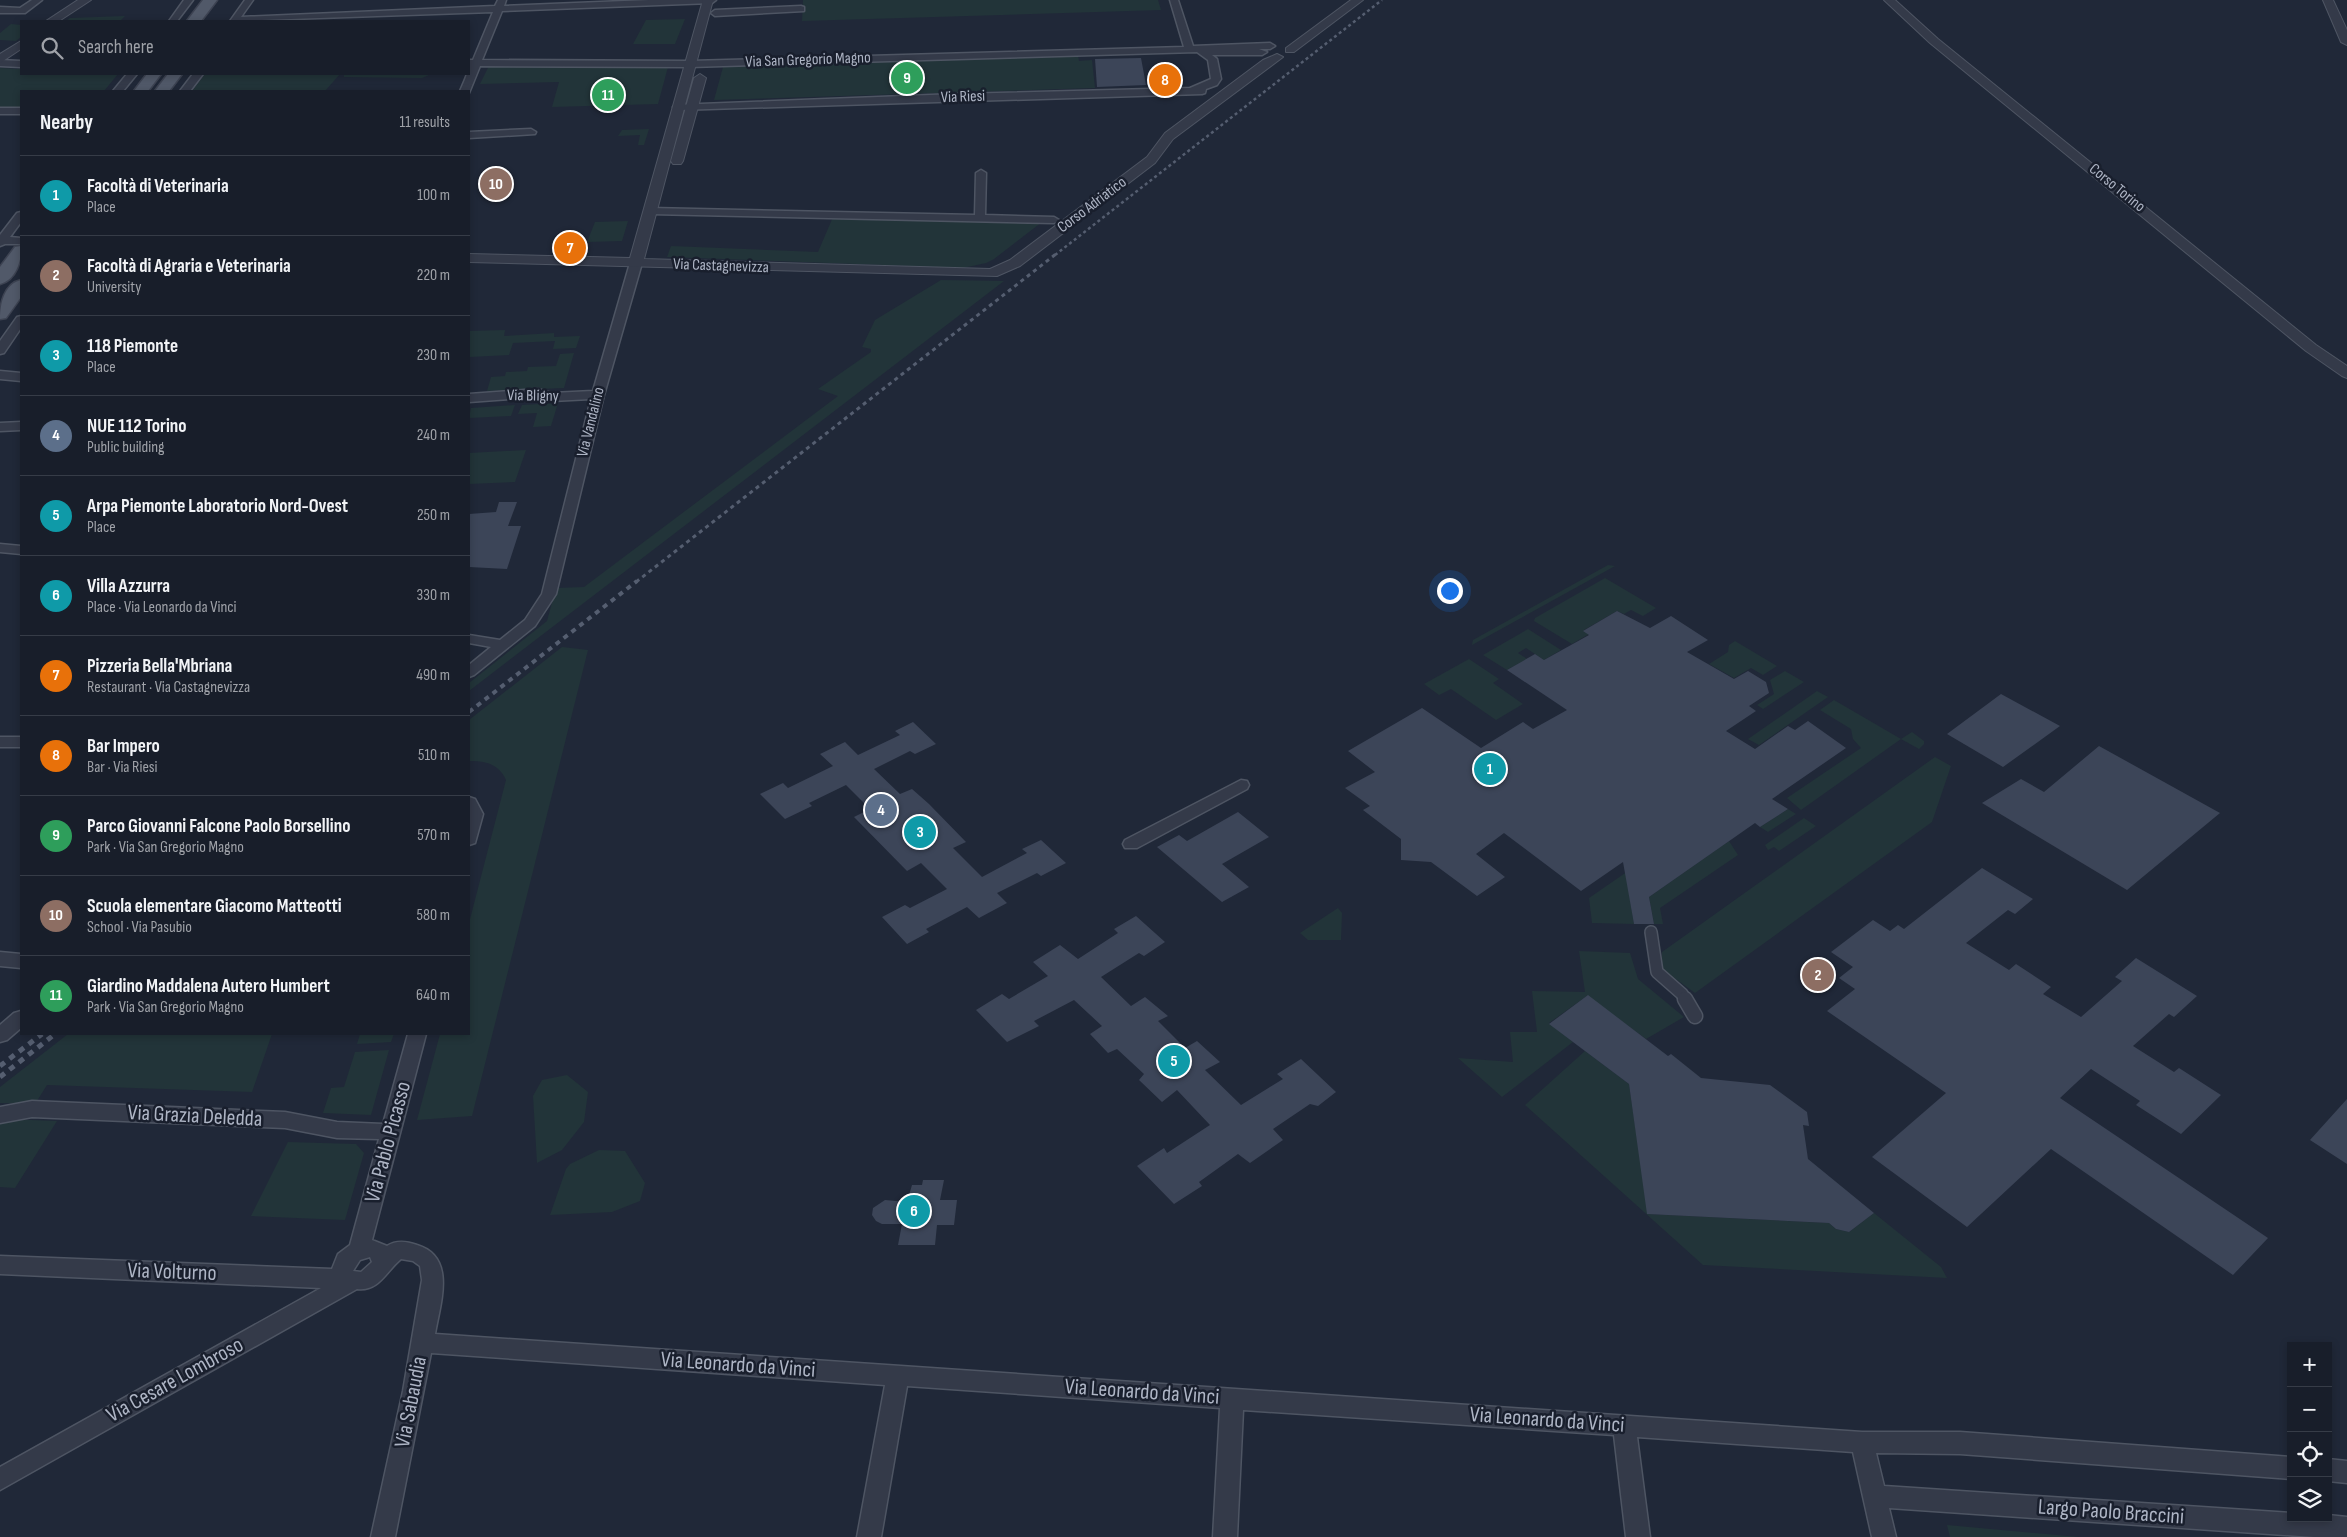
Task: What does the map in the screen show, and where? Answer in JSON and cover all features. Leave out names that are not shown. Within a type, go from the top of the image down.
[{"type":"main road","points":[[195,20],[210,0]]},
{"type":"main road","points":[[142,90],[153,75]]},
{"type":"main road","points":[[163,90],[174,75]]},
{"type":"main road","points":[[0,279],[20,252]]},
{"type":"main road","points":[[0,314],[20,286]]},
{"type":"street","points":[[0,10],[22,11],[38,0]]},
{"type":"street","points":[[54,20],[86,0]]},
{"type":"street","points":[[174,20],[189,0]]},
{"type":"street","points":[[235,20],[249,0]]},
{"type":"street","name":"Via Vandalino","points":[[470,671],[530,623],[542,608],[549,594],[598,395],[708,0]]},
{"type":"street","points":[[235,20],[501,4],[712,0]]},
{"type":"street","points":[[674,174],[704,63],[718,0]]},
{"type":"street","points":[[1174,0],[1189,49]]},
{"type":"street","name":"Corso Adriatico","points":[[972,273],[996,261],[1054,220],[1131,160],[1156,137],[1270,51],[1291,40],[1344,0]]},
{"type":"street","name":"Corso Adriatico","points":[[1270,51],[1287,55],[1290,50],[1358,0]]},
{"type":"street","name":"Corso Torino","points":[[1889,0],[1934,41],[2312,348],[2347,373]]},
{"type":"street","name":"Corso Torino","points":[[1903,0],[1948,41],[2347,358]]},
{"type":"street","points":[[2328,0],[2347,42]]},
{"type":"street","points":[[473,63],[501,4]]},
{"type":"street","points":[[715,13],[801,9]]},
{"type":"street","points":[[0,62],[20,45]]},
{"type":"street","name":"Via San Gregorio Magno","points":[[473,63],[690,64],[1189,49],[1199,49],[1208,52],[1270,51]]},
{"type":"street","points":[[1192,91],[1214,83],[1216,80],[1212,59],[1199,49]]},
{"type":"street","name":"Corso Adriatico","points":[[972,273],[992,273],[1015,263],[1151,160],[1169,136],[1270,51]]},
{"type":"street","points":[[0,62],[20,64]]},
{"type":"street","points":[[119,90],[131,75]]},
{"type":"street","points":[[187,90],[197,75]]},
{"type":"street","points":[[464,90],[469,75]]},
{"type":"street","name":"Via Riesi","points":[[678,107],[1192,91],[1218,92]]},
{"type":"street","points":[[0,111],[20,111]]},
{"type":"street","points":[[470,135],[531,132]]},
{"type":"street","points":[[980,174],[980,218]]},
{"type":"street","name":"Via Vandalino","points":[[637,257],[655,231],[665,207]]},
{"type":"street","name":"Corso Adriatico","points":[[650,211],[665,207],[1054,220]]},
{"type":"street","points":[[1,241],[20,216]]},
{"type":"street","points":[[1,241],[20,241]]},
{"type":"street","name":"Via Castagnevizza","points":[[470,258],[637,257],[972,273]]},
{"type":"street","points":[[0,350],[20,321]]},
{"type":"street","points":[[0,375],[20,376]]},
{"type":"street","name":"Via Bligny","points":[[470,398],[538,393],[552,397],[598,395]]},
{"type":"street","points":[[0,427],[20,426]]},
{"type":"street","points":[[0,548],[20,550]]},
{"type":"street","points":[[470,640],[504,645]]},
{"type":"street","points":[[0,742],[20,742]]},
{"type":"street","points":[[1131,844],[1241,785]]},
{"type":"street","points":[[470,805],[475,814],[470,834]]},
{"type":"street","points":[[1651,932],[1657,972],[1682,994],[1695,1016]]},
{"type":"street","points":[[0,959],[20,961]]},
{"type":"street","points":[[0,1035],[20,1019]]},
{"type":"street","name":"Via Pablo Picasso","points":[[359,1250],[417,1035]]},
{"type":"street","name":"Via Grazia Deledda","points":[[0,1116],[32,1109],[242,1117],[285,1120],[337,1130],[390,1132]]},
{"type":"street","points":[[383,1261],[380,1252],[376,1250],[359,1250],[347,1259],[342,1270],[347,1278],[363,1282],[374,1276],[383,1261],[398,1250],[424,1255],[432,1265]]},
{"type":"street","name":"Via Volturno","points":[[0,1265],[328,1279],[347,1278]]},
{"type":"street","name":"Via Sabaudia","points":[[382,1537],[423,1343],[433,1280],[432,1265]]},
{"type":"street","name":"Via Cesare Lombroso","points":[[0,1479],[347,1278]]},
{"type":"street","name":"Via Leonardo da Vinci","points":[[423,1343],[1862,1442]]},
{"type":"street","points":[[869,1537],[898,1375]]},
{"type":"street","points":[[1225,1537],[1232,1398]]},
{"type":"street","points":[[1624,1425],[1638,1537]]},
{"type":"street","points":[[1884,1537],[1862,1442],[1960,1443],[2287,1468]]},
{"type":"street","points":[[2332,1470],[2347,1472]]},
{"type":"street","name":"Largo Paolo Braccini","points":[[1874,1496],[2347,1528]]},
{"type":"shaded area","points":[[803,0],[1158,0],[1161,10],[802,21]]},
{"type":"shaded area","points":[[125,16],[121,20],[67,20],[70,18]]},
{"type":"shaded area","points":[[685,19],[675,44],[633,44],[646,20]]},
{"type":"shaded area","points":[[11,24],[20,25],[20,38],[16,41],[0,40],[0,33]]},
{"type":"shaded area","points":[[1078,56],[1079,61],[1092,60],[1095,88],[714,100],[723,67]]},
{"type":"shaded area","points":[[489,66],[668,67],[658,104],[552,107],[559,82],[480,84]]},
{"type":"shaded area","points":[[0,68],[20,69],[20,75],[117,75],[105,90],[20,90],[20,107],[0,107]]},
{"type":"shaded area","points":[[204,75],[339,75],[326,90],[193,90]]},
{"type":"shaded area","points":[[344,75],[429,75],[422,78],[344,77]]},
{"type":"shaded area","points":[[649,129],[644,145],[638,145],[640,135],[618,136],[622,130]]},
{"type":"shaded area","points":[[833,217],[1042,222],[994,259],[986,263],[963,268],[667,257],[671,246],[818,252]]},
{"type":"shaded area","points":[[628,221],[622,241],[587,242],[595,222]]},
{"type":"shaded area","points":[[941,280],[1004,281],[470,690],[470,682],[547,621],[556,588],[584,587],[838,396],[818,389],[871,352],[871,349],[862,347],[875,320]]},
{"type":"shaded area","points":[[505,330],[504,336],[554,333],[554,337],[580,336],[576,348],[553,349],[555,341],[513,343],[509,355],[470,357],[470,331]]},
{"type":"shaded area","points":[[574,353],[564,388],[487,391],[491,377],[505,376],[506,372],[527,371],[528,367],[556,366],[560,354]]},
{"type":"shaded area","points":[[558,403],[551,426],[533,427],[537,413],[518,414],[522,405]]},
{"type":"shaded area","points":[[515,405],[511,416],[470,418],[471,408]]},
{"type":"shaded area","points":[[526,450],[515,482],[470,484],[470,453]]},
{"type":"shaded area","points":[[1608,565],[1615,566],[1472,645],[1473,640]]},
{"type":"shaded area","points":[[1605,578],[1656,608],[1643,616],[1631,610],[1624,614],[1617,611],[1584,630],[1589,634],[1572,644],[1534,621],[1535,618]]},
{"type":"shaded area","points":[[1528,629],[1561,650],[1544,660],[1526,648],[1518,653],[1527,659],[1507,670],[1483,655]]},
{"type":"shaded area","points":[[1735,641],[1777,666],[1763,675],[1751,668],[1734,678],[1709,664],[1728,652],[1729,645]]},
{"type":"shaded area","points":[[562,647],[588,650],[472,1116],[417,1120],[440,1035],[470,1035],[470,919],[506,780],[500,771],[491,764],[481,761],[470,761],[470,719]]},
{"type":"shaded area","points":[[1469,659],[1499,679],[1493,683],[1523,704],[1496,720],[1451,689],[1439,695],[1424,684]]},
{"type":"shaded area","points":[[1785,671],[1804,682],[1763,709],[1757,705],[1774,694],[1770,680]]},
{"type":"shaded area","points":[[1817,691],[1828,697],[1759,745],[1748,739]]},
{"type":"shaded area","points":[[1834,700],[1901,739],[1801,810],[1787,798],[1861,748],[1853,739],[1851,729],[1820,710]]},
{"type":"shaded area","points":[[1912,732],[1924,741],[1924,744],[1919,749],[1901,739]]},
{"type":"shaded area","points":[[1935,757],[1951,766],[1932,822],[1695,993],[1662,969],[1662,952]]},
{"type":"shaded area","points":[[1718,809],[1629,893],[1634,924],[1592,923],[1589,898]]},
{"type":"shaded area","points":[[1788,809],[1796,814],[1768,832],[1760,827]]},
{"type":"shaded area","points":[[1804,818],[1816,826],[1779,851],[1774,847],[1768,850],[1765,845]]},
{"type":"shaded area","points":[[1729,841],[1738,855],[1660,908],[1663,924],[1654,924],[1649,897]]},
{"type":"shaded area","points":[[1338,908],[1342,913],[1341,940],[1308,940],[1300,933]]},
{"type":"shaded area","points":[[1579,951],[1630,953],[1638,979],[1684,1017],[1646,1039],[1587,996],[1549,1023],[1573,1042],[1502,1097],[1458,1058],[1513,1062],[1510,1032],[1537,1032],[1532,991],[1585,992]]},
{"type":"shaded area","points":[[67,1035],[272,1035],[252,1092],[47,1085],[35,1104],[0,1103],[0,1087]]},
{"type":"shaded area","points":[[360,1035],[394,1035],[391,1042],[357,1044]]},
{"type":"shaded area","points":[[389,1050],[371,1115],[323,1113],[331,1088],[344,1087],[355,1052]]},
{"type":"shaded area","points":[[1585,1051],[1629,1084],[1648,1214],[1829,1223],[1836,1229],[1849,1232],[1874,1213],[1941,1267],[1947,1278],[1703,1265],[1525,1105]]},
{"type":"shaded area","points":[[567,1075],[588,1092],[584,1122],[562,1150],[537,1163],[533,1096],[542,1080]]},
{"type":"shaded area","points":[[8,1119],[57,1121],[15,1188],[0,1187],[0,1122]]},
{"type":"shaded area","points":[[288,1142],[356,1144],[364,1153],[345,1220],[251,1216]]},
{"type":"shaded area","points":[[599,1150],[625,1151],[645,1183],[640,1201],[612,1212],[550,1215],[566,1169],[570,1164]]},
{"type":"shaded area","points":[[1947,1525],[2079,1537],[1950,1537]]},
{"type":"building","points":[[1141,58],[1146,85],[1097,87],[1095,59]]},
{"type":"building","points":[[499,502],[517,502],[508,526],[521,526],[507,569],[470,567],[470,514],[496,512]]},
{"type":"building","points":[[1617,611],[1650,628],[1671,616],[1708,640],[1687,652],[1734,679],[1748,671],[1766,682],[1769,693],[1749,706],[1756,711],[1726,731],[1755,749],[1788,726],[1795,730],[1808,721],[1846,748],[1772,799],[1788,809],[1760,827],[1755,823],[1649,897],[1654,924],[1634,924],[1623,862],[1581,891],[1504,833],[1476,854],[1505,877],[1477,896],[1431,862],[1401,860],[1401,839],[1363,810],[1370,806],[1345,788],[1375,772],[1348,751],[1422,708],[1481,748],[1523,722],[1533,729],[1567,710],[1507,670],[1535,654],[1544,660],[1589,635],[1583,631]]},
{"type":"building","points":[[2001,694],[2060,726],[2003,767],[1947,734]]},
{"type":"building","points":[[913,722],[936,744],[915,754],[910,751],[874,769],[900,794],[912,789],[929,804],[966,842],[953,848],[982,877],[1027,853],[1022,849],[1041,840],[1066,863],[1041,876],[1037,873],[997,893],[1007,903],[979,918],[967,907],[926,929],[929,932],[907,944],[882,917],[905,905],[910,908],[947,889],[921,863],[907,871],[854,817],[870,809],[846,785],[809,803],[812,806],[785,819],[760,794],[783,783],[788,788],[833,766],[820,754],[845,742],[858,755],[900,735],[895,731]]},
{"type":"building","points":[[2099,746],[2220,813],[2127,890],[1982,803],[2021,779],[2044,792]]},
{"type":"building","points":[[1238,812],[1269,837],[1222,864],[1249,887],[1222,902],[1157,847],[1179,835],[1187,841]]},
{"type":"building","points":[[1982,868],[2033,899],[2015,914],[2008,910],[1966,943],[2009,970],[2016,964],[2051,987],[2043,994],[2081,1017],[2122,981],[2115,977],[2136,958],[2197,996],[2174,1017],[2169,1014],[2133,1046],[2174,1072],[2179,1068],[2221,1095],[2181,1134],[2136,1105],[2140,1101],[2091,1069],[2060,1098],[2268,1238],[2233,1275],[2051,1149],[1967,1227],[1872,1157],[1946,1093],[1827,1011],[1855,989],[1839,978],[1853,967],[1831,952],[1873,920],[1890,931],[1898,925],[1904,929]]},
{"type":"building","points":[[1136,916],[1165,942],[1144,956],[1139,953],[1101,977],[1131,1006],[1145,997],[1168,1016],[1158,1021],[1185,1048],[1197,1041],[1220,1062],[1205,1070],[1241,1105],[1283,1079],[1277,1074],[1301,1059],[1336,1092],[1318,1106],[1310,1104],[1273,1129],[1283,1140],[1250,1163],[1238,1154],[1199,1182],[1202,1186],[1174,1204],[1137,1166],[1164,1148],[1167,1153],[1210,1125],[1177,1090],[1162,1102],[1139,1080],[1144,1074],[1117,1049],[1108,1053],[1090,1034],[1102,1026],[1074,1000],[1034,1021],[1039,1026],[1007,1042],[976,1010],[1002,994],[1009,999],[1048,976],[1033,962],[1060,945],[1078,959],[1118,933],[1114,929]]},
{"type":"building","points":[[1588,995],[1668,1056],[1671,1054],[1701,1078],[1770,1085],[1807,1112],[1809,1126],[1803,1125],[1808,1159],[1874,1213],[1849,1232],[1836,1229],[1829,1223],[1647,1214],[1629,1084],[1549,1024]]},
{"type":"building","points":[[2347,1099],[2347,1164],[2310,1140]]},
{"type":"building","points":[[923,1180],[944,1180],[940,1200],[957,1200],[954,1225],[937,1225],[935,1245],[898,1245],[902,1224],[882,1224],[876,1221],[872,1215],[873,1208],[885,1200],[907,1202],[912,1185],[922,1185]]},
{"type":"railway","points":[[1055,255],[1382,0]]},
{"type":"railway","points":[[636,582],[1056,254]]},
{"type":"railway","points":[[470,711],[637,581]]},
{"type":"railway","points":[[0,1066],[41,1035]]},
{"type":"railway","points":[[0,1077],[54,1035]]},
{"type":"place","name":"Parco Giovanni Falcone Paolo Borsellino","points":[[907,78]]},
{"type":"place","name":"Bar Impero","points":[[1165,80]]},
{"type":"place","name":"Giardino Maddalena Autero Humbert","points":[[608,95]]},
{"type":"place","name":"Scuola elementare Giacomo Matteotti","points":[[496,184]]},
{"type":"place","name":"Pizzeria Bella'Mbriana","points":[[570,248]]},
{"type":"place","name":"Facoltà di Veterinaria","points":[[1490,769]]},
{"type":"place","name":"NUE 112 Torino","points":[[881,810]]},
{"type":"place","name":"118 Piemonte","points":[[920,832]]},
{"type":"place","name":"Facoltà di Agraria e Veterinaria","points":[[1818,975]]},
{"type":"place","name":"Arpa Piemonte Laboratorio Nord-Ovest","points":[[1174,1061]]},
{"type":"place","name":"Villa Azzurra","points":[[914,1211]]}]
